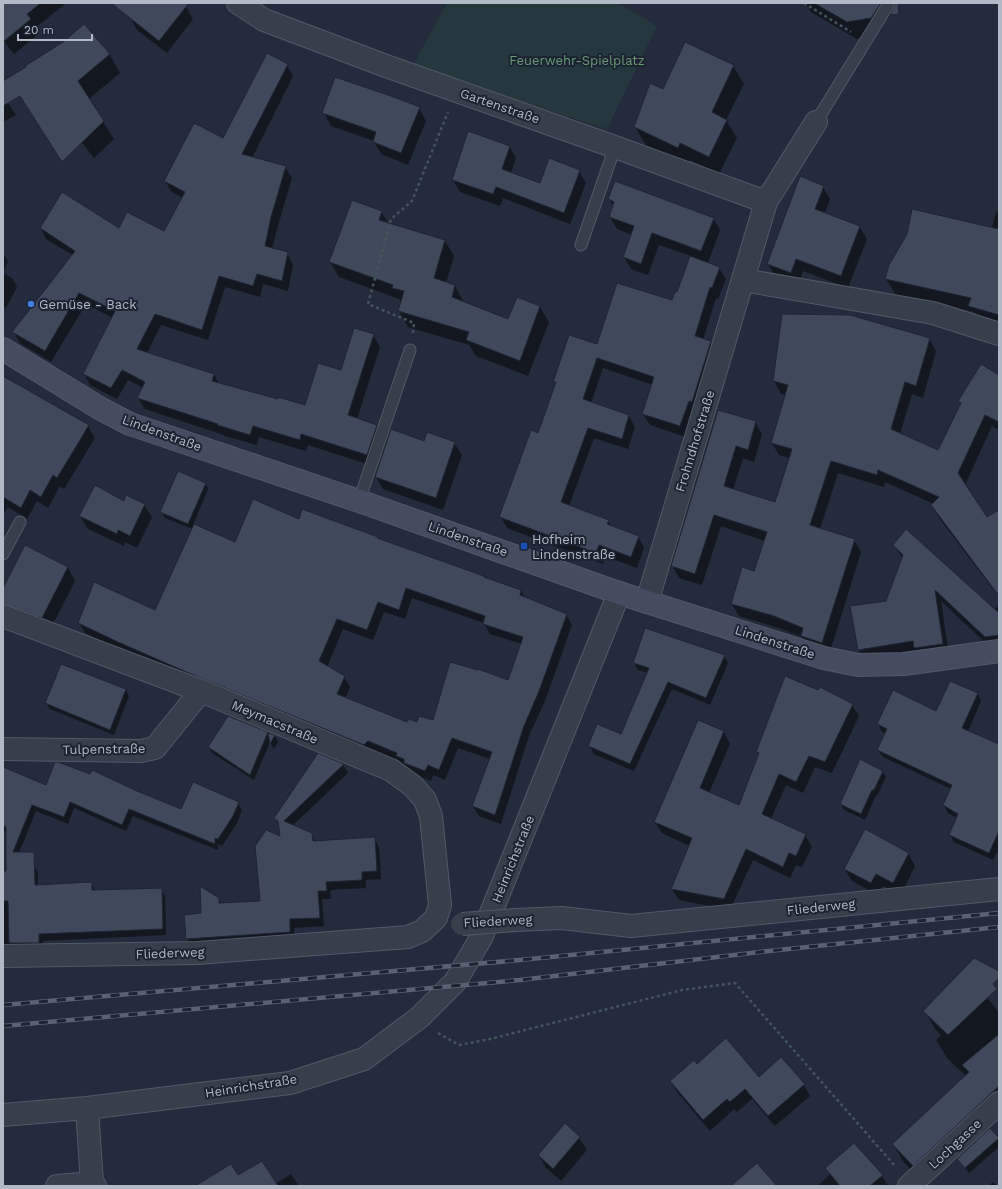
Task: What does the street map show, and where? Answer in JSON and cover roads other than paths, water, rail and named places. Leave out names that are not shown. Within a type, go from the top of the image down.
[{"type":"main road","name":"Lindenstraße","points":[[3,349],[101,409],[130,424],[359,501],[619,593],[824,658],[858,665],[904,664],[999,652]]},
{"type":"street","name":"Gartenstraße","points":[[238,3],[264,20],[386,66],[766,202]]},
{"type":"street","name":"Frohndhofstraße","points":[[647,602],[766,202],[816,122]]},
{"type":"street","points":[[743,280],[933,313],[999,334]]},
{"type":"street","name":"Heinrichstraße","points":[[3,1115],[87,1108],[290,1083],[364,1059],[420,1017],[455,982],[481,938],[619,593]]},
{"type":"street","name":"Meymacstraße","points":[[3,616],[201,691],[391,770],[413,786],[425,800],[430,816],[440,905],[436,918]]},
{"type":"street","name":"Tulpenstraße","points":[[3,749],[141,751],[155,748],[201,691]]},
{"type":"street","name":"Fliederweg","points":[[3,956],[198,952],[408,937],[422,931],[436,918],[462,924],[562,918],[631,926],[999,889]]},
{"type":"street","name":"Lochgasse","points":[[911,1185],[999,1103]]},
{"type":"street","points":[[57,1186],[94,1184],[87,1108]]},
{"type":"lane","points":[[816,122],[888,3]]},
{"type":"lane","points":[[581,245],[614,147]]},
{"type":"lane","points":[[359,501],[410,350]]},
{"type":"lane","points":[[3,554],[20,522]]},
{"type":"railway","points":[[3,1005],[520,960],[999,913]]},
{"type":"railway","points":[[3,1026],[520,980],[769,951],[999,927]]},
{"type":"place","name":"Gemüse - Back","points":[[31,304]]},
{"type":"place","name":"Hofheim Lindenstraße","points":[[524,546]]},
{"type":"park label","name":"Feuerwehr-Spielplatz","points":[[577,60]]}]
